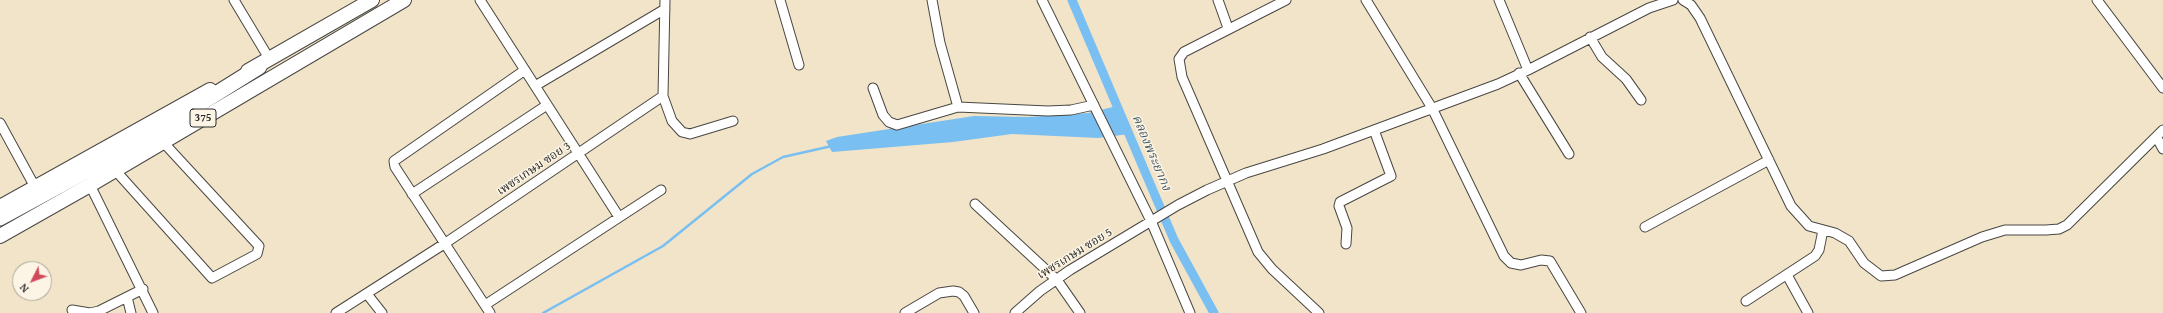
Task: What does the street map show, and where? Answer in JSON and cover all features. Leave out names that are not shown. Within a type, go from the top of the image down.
[{"type":"highway","points":[[0,218],[130,148],[265,63]]},
{"type":"main road","name":"375","points":[[0,206],[205,93],[265,63],[372,0]]},
{"type":"main road","name":"375","points":[[0,236],[90,185],[404,0]]},
{"type":"street","points":[[234,0],[265,63]]},
{"type":"street","points":[[480,0],[619,217]]},
{"type":"street","points":[[780,0],[799,65]]},
{"type":"street","points":[[932,0],[940,43],[958,107]]},
{"type":"street","points":[[1042,0],[1110,138],[1153,220],[1190,313]]},
{"type":"street","points":[[1218,0],[1228,28]]},
{"type":"street","points":[[1286,0],[1228,28],[1184,52],[1179,59],[1182,77],[1261,256],[1319,313]]},
{"type":"street","points":[[1366,0],[1432,108],[1504,256],[1511,262],[1521,265],[1541,260],[1550,261],[1581,313]]},
{"type":"street","points":[[1499,0],[1528,70]]},
{"type":"street","name":"เพชรเกษม ซอย 5","points":[[1015,313],[1040,291],[1057,280],[1178,204],[1207,190],[1246,173],[1374,130],[1498,84],[1649,8],[1673,0]]},
{"type":"street","points":[[1683,0],[1691,5],[1700,18],[1791,206],[1809,226],[1835,232],[1849,241],[1864,263],[1872,271],[1881,276],[1895,275],[1982,236],[2004,230],[2059,229],[2066,225],[2160,134]]},
{"type":"street","points":[[2097,0],[2163,88]]},
{"type":"street","points":[[535,86],[665,4]]},
{"type":"street","points":[[665,4],[663,96],[676,127],[687,134],[733,121]]},
{"type":"street","points":[[1590,37],[1602,57],[1626,79],[1641,100]]},
{"type":"street","points":[[525,70],[394,161],[395,167],[487,309],[619,217],[661,190]]},
{"type":"street","points":[[1519,73],[1569,154]]},
{"type":"street","points":[[873,88],[883,115],[889,122],[897,125],[958,107],[1056,111],[1094,106]]},
{"type":"street","name":"เพชรเกษม ซอย 3","points":[[336,313],[444,244],[663,96]]},
{"type":"street","points":[[412,194],[547,105]]},
{"type":"street","points":[[0,123],[35,187]]},
{"type":"street","points":[[1346,244],[1346,228],[1338,206],[1340,202],[1391,176],[1374,130]]},
{"type":"street","points":[[2160,134],[2163,149]]},
{"type":"street","points":[[115,170],[212,278],[257,254],[258,246],[163,142]]},
{"type":"street","points":[[1645,227],[1769,160]]},
{"type":"street","points":[[90,185],[153,313]]},
{"type":"street","points":[[975,204],[1057,280],[1080,313]]},
{"type":"street","points":[[1746,301],[1815,256],[1819,250],[1823,230]]},
{"type":"street","points":[[1788,275],[1808,313]]},
{"type":"street","points":[[72,310],[90,313],[99,311],[143,290]]},
{"type":"street","points":[[904,313],[939,293],[953,291],[964,296],[974,313]]},
{"type":"street","points":[[367,294],[382,313]]},
{"type":"street","points":[[127,297],[131,313]]},
{"type":"water","points":[[1117,106],[1129,134],[1098,138],[1012,134],[953,142],[832,152],[826,141],[837,137],[974,116],[1028,117],[1088,113]]},
{"type":"waterway","name":"คลองพระยากง","points":[[1072,0],[1174,240],[1214,313]]},
{"type":"waterway","points":[[543,313],[663,246],[752,174],[783,157],[832,146]]}]
